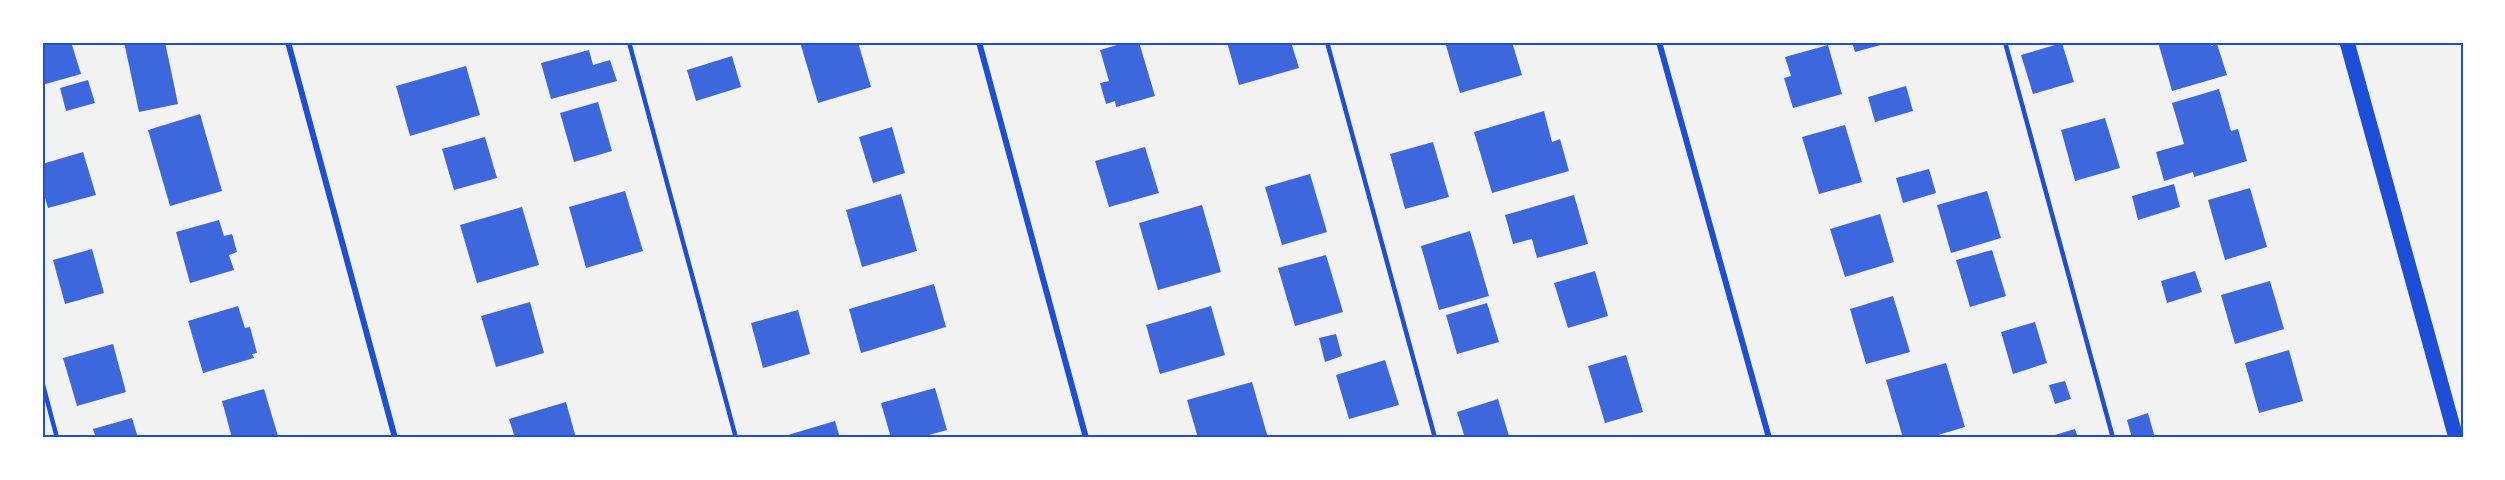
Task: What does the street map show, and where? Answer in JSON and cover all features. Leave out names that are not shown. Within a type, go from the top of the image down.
[{"type":"main road","points":[[2347,42],[2456,438]]},
{"type":"street","points":[[288,42],[395,438]]},
{"type":"street","points":[[979,42],[1086,438]]},
{"type":"street","points":[[1659,42],[1769,438]]},
{"type":"lane","points":[[629,42],[736,438]]},
{"type":"lane","points":[[1327,42],[1435,438]]},
{"type":"lane","points":[[2005,42],[2113,438]]},
{"type":"lane","points":[[42,381],[57,438]]},
{"type":"building","points":[[42,42],[71,42],[81,74],[42,85]]},
{"type":"building","points":[[124,42],[165,42],[178,104],[139,112]]},
{"type":"building","points":[[800,42],[858,42],[871,87],[818,103]]},
{"type":"building","points":[[1127,42],[1139,42],[1155,96],[1116,107],[1115,101],[1106,104],[1100,83],[1109,81],[1100,50]]},
{"type":"building","points":[[1227,42],[1291,42],[1299,68],[1239,85]]},
{"type":"building","points":[[1445,42],[1512,42],[1522,75],[1460,93]]},
{"type":"building","points":[[1852,42],[1888,42],[1888,43],[1855,52]]},
{"type":"building","points":[[2158,42],[2210,42],[2211,46],[2217,44],[2227,75],[2172,91]]},
{"type":"building","points":[[2062,43],[2074,82],[2033,94],[2021,55]]},
{"type":"building","points":[[1828,45],[1842,94],[1793,108],[1784,78],[1791,76],[1785,57]]},
{"type":"building","points":[[589,50],[593,65],[610,60],[617,81],[551,99],[541,63]]},
{"type":"building","points":[[732,56],[741,87],[696,101],[687,70]]},
{"type":"building","points":[[466,66],[480,115],[410,136],[396,86]]},
{"type":"building","points":[[88,80],[95,103],[66,111],[60,88]]},
{"type":"building","points":[[1906,86],[1913,111],[1875,122],[1868,97]]},
{"type":"building","points":[[2219,89],[2231,131],[2238,129],[2247,161],[2194,177],[2193,172],[2164,181],[2156,152],[2184,144],[2172,103]]},
{"type":"building","points":[[598,102],[612,151],[574,162],[560,113]]},
{"type":"building","points":[[1544,111],[1552,142],[1560,139],[1569,171],[1492,193],[1474,132]]},
{"type":"building","points":[[200,114],[222,191],[170,206],[148,130]]},
{"type":"building","points":[[2105,118],[2120,168],[2075,181],[2061,130]]},
{"type":"building","points":[[1845,125],[1862,182],[1819,194],[1802,137]]},
{"type":"building","points":[[892,127],[905,173],[873,183],[859,137]]},
{"type":"building","points":[[485,137],[497,178],[454,190],[442,149]]},
{"type":"building","points":[[1433,142],[1449,197],[1405,209],[1390,154]]},
{"type":"building","points":[[1145,147],[1159,193],[1109,207],[1095,161]]},
{"type":"building","points":[[83,152],[96,195],[48,208],[42,188],[42,164]]},
{"type":"building","points":[[1929,169],[1936,193],[1903,203],[1896,178]]},
{"type":"building","points":[[1310,174],[1327,232],[1282,245],[1265,187]]},
{"type":"building","points":[[2174,184],[2180,207],[2138,220],[2132,196]]},
{"type":"building","points":[[2250,188],[2267,247],[2225,260],[2208,200]]},
{"type":"building","points":[[625,191],[643,251],[586,268],[569,207]]},
{"type":"building","points":[[1987,191],[2001,238],[1951,253],[1937,205]]},
{"type":"building","points":[[901,194],[917,251],[862,267],[846,210]]},
{"type":"building","points":[[1574,195],[1588,244],[1537,258],[1532,239],[1513,244],[1505,215]]},
{"type":"building","points":[[1202,205],[1221,272],[1158,290],[1139,223]]},
{"type":"building","points":[[522,207],[539,265],[477,283],[460,225]]},
{"type":"building","points":[[1880,214],[1894,262],[1845,277],[1830,229]]},
{"type":"building","points":[[219,220],[224,236],[232,234],[237,252],[229,255],[234,270],[190,283],[176,232]]},
{"type":"building","points":[[1470,231],[1489,296],[1439,310],[1421,246]]},
{"type":"building","points":[[92,249],[104,293],[65,304],[53,260]]},
{"type":"building","points":[[1992,250],[2006,296],[1970,307],[1956,260]]},
{"type":"building","points":[[1326,255],[1343,312],[1295,326],[1278,268]]},
{"type":"building","points":[[1595,271],[1608,316],[1568,328],[1554,283]]},
{"type":"building","points":[[2195,271],[2202,292],[2167,303],[2161,281]]},
{"type":"building","points":[[2270,281],[2284,329],[2235,344],[2221,295]]},
{"type":"building","points":[[934,284],[946,327],[861,353],[849,309]]},
{"type":"building","points":[[1893,296],[1910,352],[1866,364],[1850,309]]},
{"type":"building","points":[[530,302],[544,353],[496,367],[481,316]]},
{"type":"building","points":[[1487,303],[1499,342],[1457,354],[1446,315]]},
{"type":"building","points":[[238,306],[245,328],[250,327],[257,353],[252,354],[254,358],[203,373],[188,321]]},
{"type":"building","points":[[1211,306],[1225,355],[1160,374],[1146,325]]},
{"type":"building","points":[[798,310],[810,354],[763,368],[751,323]]},
{"type":"building","points":[[2035,322],[2047,363],[2013,374],[2001,332]]},
{"type":"building","points":[[1336,334],[1342,356],[1325,362],[1319,338]]},
{"type":"building","points":[[113,344],[126,392],[77,406],[63,358]]},
{"type":"building","points":[[2289,350],[2303,401],[2259,413],[2245,363]]},
{"type":"building","points":[[1626,355],[1643,412],[1605,423],[1588,366]]},
{"type":"building","points":[[1385,360],[1399,405],[1349,419],[1336,375]]},
{"type":"building","points":[[1946,363],[1965,427],[1928,438],[1903,438],[1886,380]]},
{"type":"building","points":[[2065,381],[2071,399],[2055,404],[2049,385]]},
{"type":"building","points":[[1252,382],[1268,438],[1198,438],[1187,400]]},
{"type":"building","points":[[935,388],[947,430],[918,438],[891,438],[881,403]]},
{"type":"building","points":[[264,389],[278,436],[232,438],[222,401]]},
{"type":"building","points":[[1498,399],[1509,436],[1465,438],[1457,412]]},
{"type":"building","points":[[566,402],[576,438],[515,438],[509,419]]},
{"type":"building","points":[[2148,413],[2155,438],[2132,438],[2127,420]]},
{"type":"building","points":[[132,418],[138,438],[96,438],[93,429]]},
{"type":"building","points":[[835,421],[840,438],[788,438],[788,435]]},
{"type":"building","points":[[2075,429],[2078,438],[2048,438],[2048,437]]}]
